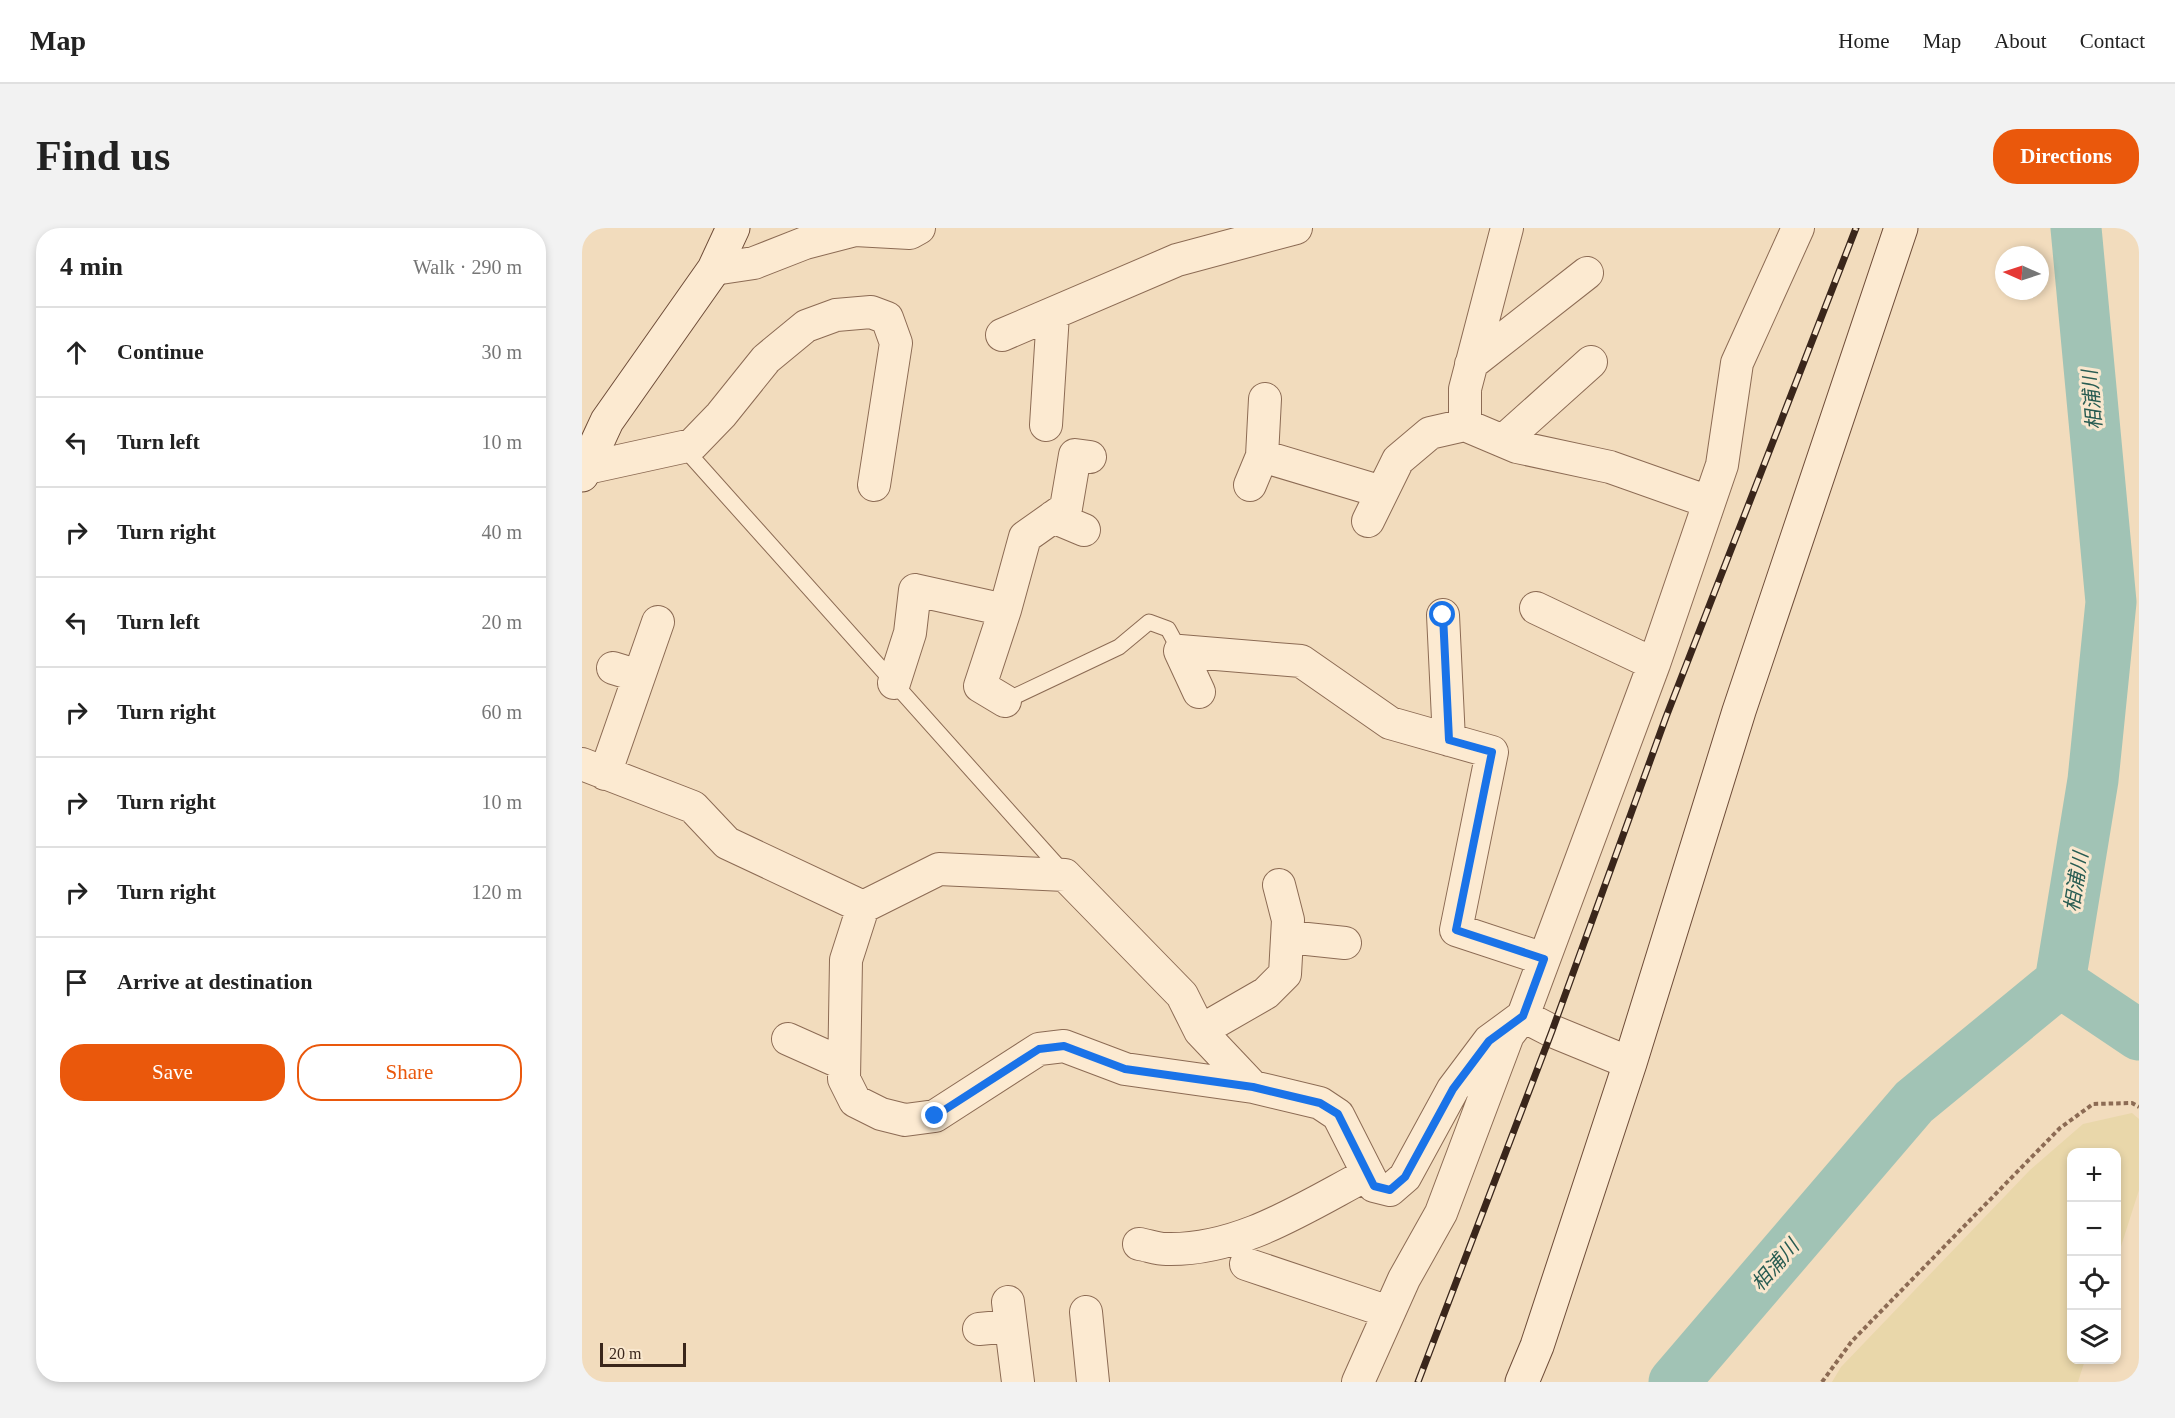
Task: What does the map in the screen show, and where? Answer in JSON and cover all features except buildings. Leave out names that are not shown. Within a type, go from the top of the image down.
[{"type":"street","points":[[585,471],[607,421],[714,269],[733,228]]},
{"type":"street","points":[[1002,335],[1177,260],[1296,228]]},
{"type":"street","points":[[1465,425],[1465,389],[1507,228]]},
{"type":"street","points":[[1358,1382],[1404,1279],[1441,1213],[1508,1035],[1523,1016],[1653,664],[1722,465],[1737,363],[1798,228]]},
{"type":"street","points":[[1522,1382],[1537,1346],[1630,1063],[1739,711],[1901,228]]},
{"type":"street","points":[[714,269],[754,263],[805,243],[855,230],[907,230]]},
{"type":"street","points":[[1471,364],[1587,273]]},
{"type":"street","points":[[585,471],[692,445],[721,415],[766,359],[806,326],[836,315],[871,312],[887,318],[896,343],[874,485]]},
{"type":"street","points":[[1046,425],[1053,314]]},
{"type":"street","points":[[1503,441],[1591,362]]},
{"type":"street","points":[[1250,486],[1262,456],[1264,399]]},
{"type":"street","points":[[1368,520],[1398,460],[1430,433],[1465,425],[1517,447],[1610,467],[1709,502]]},
{"type":"street","points":[[1005,701],[980,686],[1005,610],[1025,537],[1066,507],[1075,455],[1090,457]]},
{"type":"street","points":[[1262,456],[1382,492]]},
{"type":"street","points":[[1053,517],[1084,530]]},
{"type":"street","points":[[894,683],[910,633],[915,590],[1005,610]]},
{"type":"street","points":[[1536,608],[1653,664]]},
{"type":"street","points":[[1443,615],[1449,740]]},
{"type":"street","points":[[658,622],[626,672],[593,769],[693,807],[727,843],[863,907]]},
{"type":"street","points":[[1199,692],[1180,651],[1301,661],[1390,723],[1492,752],[1456,930],[1544,959]]},
{"type":"street","points":[[1253,1087],[1200,1031],[1182,995],[1065,875],[939,869],[863,907],[846,960],[844,1079],[855,1101],[881,1114],[905,1120],[935,1116],[1039,1049],[1064,1046],[1125,1069],[1253,1087],[1320,1103],[1338,1114],[1374,1186],[1390,1190],[1405,1177],[1453,1089],[1489,1041],[1523,1016]]},
{"type":"street","points":[[1200,1031],[1266,993],[1285,974],[1288,920],[1279,885]]},
{"type":"street","points":[[1288,937],[1345,943]]},
{"type":"street","points":[[1523,1016],[1552,1031],[1630,1063]]},
{"type":"street","points":[[788,1039],[844,1064]]},
{"type":"street","points":[[1139,1244],[1165,1249],[1217,1244],[1272,1225],[1368,1174]]},
{"type":"street","points":[[1246,1264],[1389,1312]]},
{"type":"street","points":[[1086,1312],[1093,1382]]},
{"type":"street","points":[[979,1329],[1010,1314],[1018,1382]]},
{"type":"lane","points":[[683,447],[1065,875]]},
{"type":"lane","points":[[1005,701],[1119,647],[1149,622],[1168,629],[1180,651]]},
{"type":"path","points":[[1822,1382],[1852,1341],[2060,1128],[2093,1104],[2132,1103],[2139,1107]]},
{"type":"shaded area","points":[[2132,1113],[2139,1119],[2139,1190],[2121,1246],[2121,1148],[2067,1148],[2067,1364],[2084,1364],[2078,1382],[1832,1382],[1841,1367],[2030,1170],[2083,1124]]},
{"type":"waterway","name":"相浦川","points":[[1674,1382],[1914,1102],[2060,982],[2093,780],[2111,602],[2076,228]]},
{"type":"waterway","points":[[2060,982],[2139,1035]]},
{"type":"railway","points":[[1418,1382],[1552,1031],[1666,717],[1856,228]]},
{"type":"route","points":[[935,1116],[1039,1049],[1064,1046],[1125,1069],[1253,1087],[1320,1103],[1338,1114],[1374,1186],[1390,1190],[1405,1177],[1453,1089],[1489,1041],[1523,1016],[1544,959],[1456,930],[1492,752],[1449,740],[1443,615]]}]
